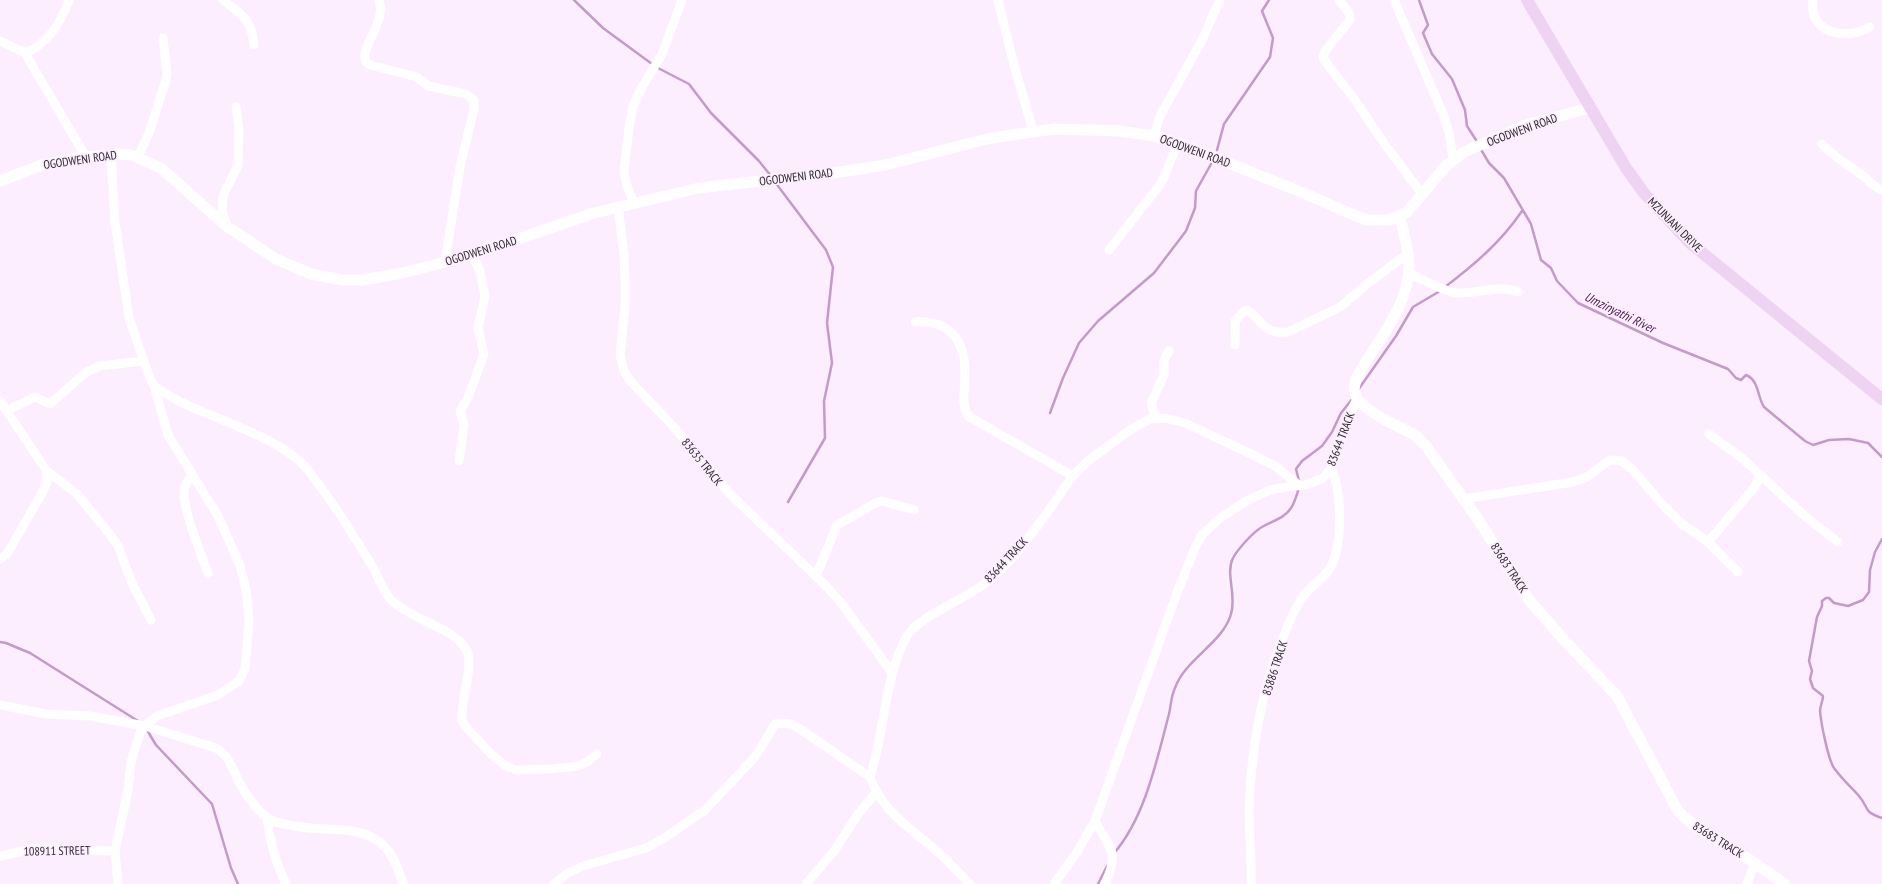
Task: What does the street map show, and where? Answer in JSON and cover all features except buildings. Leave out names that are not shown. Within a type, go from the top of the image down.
[{"type":"main road","name":"MZUNJANI DRIVE","points":[[1527,0],[1626,168],[1644,193],[1684,237],[1726,273],[1882,399]]},
{"type":"street","points":[[0,42],[26,52],[42,44],[55,30],[63,17],[69,0]]},
{"type":"street","points":[[223,0],[242,14],[252,28],[254,45]]},
{"type":"street","points":[[379,0],[381,15],[367,47],[365,56],[366,62],[370,65],[417,77],[428,86],[466,94],[474,100],[474,109],[460,167],[444,262]]},
{"type":"street","points":[[633,203],[624,171],[633,106],[642,87],[662,54],[682,0]]},
{"type":"street","points":[[998,0],[1014,65],[1033,131]]},
{"type":"street","points":[[1154,136],[1160,116],[1201,42],[1220,0]]},
{"type":"street","points":[[1339,0],[1349,13],[1350,20],[1325,51],[1323,58],[1324,61],[1355,100],[1386,146],[1422,194]]},
{"type":"street","points":[[1394,0],[1443,114],[1449,132],[1453,160]]},
{"type":"street","points":[[1813,0],[1814,16],[1828,31],[1835,33],[1853,33],[1870,27]]},
{"type":"street","points":[[138,157],[149,133],[166,80],[167,73],[163,38]]},
{"type":"street","points":[[26,52],[26,56],[86,157]]},
{"type":"street","points":[[228,228],[222,211],[223,196],[238,165],[239,130],[236,107]]},
{"type":"street","name":"OGODWENI ROAD","points":[[0,181],[42,165],[86,157],[120,154],[138,157],[166,172],[205,209],[228,228],[288,265],[325,278],[362,280],[402,273],[444,262],[492,248],[618,206],[699,188],[847,171],[885,165],[991,138],[1054,129],[1119,131],[1154,136],[1178,143],[1367,220],[1381,221],[1400,217],[1412,206],[1437,175],[1464,152],[1529,124],[1590,108]]},
{"type":"street","points":[[1109,250],[1162,182],[1178,143]]},
{"type":"street","points":[[1822,144],[1840,160],[1862,174],[1882,190]]},
{"type":"street","points":[[111,155],[116,222],[129,318],[143,361],[154,386],[168,435],[218,516],[240,565],[248,602],[249,624],[246,669],[239,681],[218,695],[157,716],[145,726],[135,746],[131,762],[128,790],[115,851],[118,884]]},
{"type":"street","name":"83635 TRACK","points":[[618,206],[625,267],[625,307],[620,355],[624,371],[631,382],[673,426],[729,493],[816,576],[842,604],[893,674]]},
{"type":"street","points":[[1357,399],[1354,389],[1356,379],[1406,291],[1408,273],[1407,254],[1400,217]]},
{"type":"street","points":[[459,461],[464,425],[460,411],[468,398],[484,354],[478,328],[485,296],[480,271],[471,253]]},
{"type":"street","points":[[1235,344],[1235,321],[1245,310],[1249,311],[1262,325],[1271,331],[1279,334],[1288,332],[1340,307],[1407,254]]},
{"type":"street","points":[[1408,273],[1456,293],[1497,288],[1510,289],[1518,292]]},
{"type":"street","points":[[914,322],[927,321],[942,326],[956,337],[962,348],[964,359],[964,407],[968,416],[1073,476]]},
{"type":"street","points":[[1156,418],[1152,403],[1164,375],[1164,360],[1169,352]]},
{"type":"street","points":[[6,411],[36,397],[50,404],[85,373],[99,366],[143,361]]},
{"type":"street","points":[[154,386],[187,405],[274,444],[297,458],[304,465],[356,540],[391,600],[401,609],[454,636],[462,644],[467,652],[469,664],[462,720],[466,727],[491,754],[510,768],[524,771],[578,766],[587,762],[597,754]]},
{"type":"street","name":"83644 TRACK","points":[[1054,884],[1077,852],[1095,821],[1177,593],[1195,548],[1202,535],[1219,518],[1246,501],[1270,490],[1300,486],[1319,481],[1324,478],[1331,468],[1347,420],[1357,399]]},
{"type":"street","name":"83683 TRACK","points":[[1357,399],[1368,409],[1385,420],[1415,435],[1426,446],[1463,499],[1529,600],[1620,701],[1678,811],[1702,832],[1755,863],[1785,884]]},
{"type":"street","points":[[0,401],[46,470],[77,494],[97,516],[118,546],[132,583],[151,620]]},
{"type":"street","name":"83644 TRACK","points":[[870,777],[876,758],[893,674],[904,643],[910,632],[931,616],[977,590],[997,573],[1018,550],[1073,476],[1089,460],[1130,430],[1143,422],[1156,418],[1175,420],[1219,438],[1275,466],[1300,486]]},
{"type":"street","points":[[1709,434],[1761,475],[1807,518],[1838,542]]},
{"type":"street","points":[[1463,499],[1574,482],[1587,476],[1605,462],[1616,460],[1622,461],[1633,470],[1661,503],[1682,524],[1708,542],[1738,572]]},
{"type":"street","name":"83886 TRACK","points":[[1251,884],[1249,810],[1254,742],[1270,673],[1294,614],[1301,599],[1325,574],[1333,559],[1337,541],[1339,514],[1337,482],[1331,468]]},
{"type":"street","points":[[0,559],[7,554],[41,495],[47,482],[46,470]]},
{"type":"street","points":[[1708,542],[1754,488],[1761,475]]},
{"type":"street","points":[[192,476],[186,482],[184,492],[187,509],[208,574]]},
{"type":"street","points":[[816,576],[833,531],[843,521],[882,501],[914,510]]},
{"type":"street","points":[[0,705],[46,714],[90,716],[145,726],[221,750],[249,798],[267,818],[272,821],[304,828],[353,832],[368,835],[384,846],[390,854],[403,884]]},
{"type":"street","points":[[554,884],[568,873],[583,866],[646,848],[689,822],[704,810],[755,757],[773,727],[779,723],[792,724],[870,777],[877,792],[892,815],[939,853],[970,884]]},
{"type":"street","points":[[806,884],[835,850],[858,814],[877,792]]},
{"type":"street","points":[[267,818],[269,837],[276,865],[286,884]]},
{"type":"street","points":[[1095,821],[1109,844],[1113,854],[1109,874],[1105,884]]},
{"type":"street","name":"108911 STREET","points":[[0,856],[32,849],[115,851]]},
{"type":"street","points":[[1747,884],[1755,863]]},
{"type":"waterway","points":[[574,0],[603,28],[652,64]]},
{"type":"waterway","points":[[1217,150],[1224,124],[1270,57],[1273,38],[1262,11],[1269,0]]},
{"type":"waterway","name":"Umzinyathi River","points":[[1419,0],[1428,25],[1423,33],[1432,54],[1452,79],[1465,110],[1467,126],[1478,143]]},
{"type":"waterway","points":[[656,67],[689,84],[711,113],[759,161],[771,176]]},
{"type":"waterway","name":"Umzinyathi River","points":[[1480,148],[1489,163],[1504,178],[1531,224],[1541,260],[1551,268],[1557,281],[1578,303],[1663,343],[1728,369],[1736,378],[1741,380],[1746,375],[1750,377],[1756,384],[1764,407],[1805,441],[1813,445],[1829,440],[1849,439],[1868,443],[1882,457]]},
{"type":"waterway","points":[[1050,413],[1063,378],[1079,343],[1098,321],[1154,273],[1186,231],[1195,208],[1196,191],[1211,164]]},
{"type":"waterway","points":[[775,182],[826,250],[833,267],[827,323],[832,363],[824,401],[825,438],[788,502]]},
{"type":"waterway","points":[[1445,287],[1487,252],[1505,233],[1522,211]]},
{"type":"waterway","points":[[1358,390],[1396,336],[1413,307],[1440,291]]},
{"type":"waterway","points":[[1299,481],[1296,469],[1302,461],[1322,446],[1332,432],[1341,413],[1353,398]]},
{"type":"waterway","points":[[1114,853],[1125,839],[1142,806],[1160,750],[1175,688],[1187,668],[1212,643],[1227,624],[1231,614],[1233,599],[1230,571],[1235,554],[1254,533],[1262,527],[1282,517],[1291,508],[1299,488]]},
{"type":"waterway","name":"Umzinyathi River","points":[[1882,539],[1875,552],[1870,570],[1869,592],[1863,600],[1848,606],[1834,603],[1829,598],[1822,601],[1822,606],[1817,617],[1809,661],[1812,671],[1810,679],[1813,688],[1823,696],[1820,709],[1821,717],[1829,757],[1834,768],[1859,796],[1867,809],[1876,816],[1882,818]]},
{"type":"waterway","points":[[0,642],[30,653],[138,721]]},
{"type":"waterway","points":[[147,730],[156,745],[212,804],[231,868],[238,884]]},
{"type":"waterway","points":[[1098,884],[1107,866]]}]
